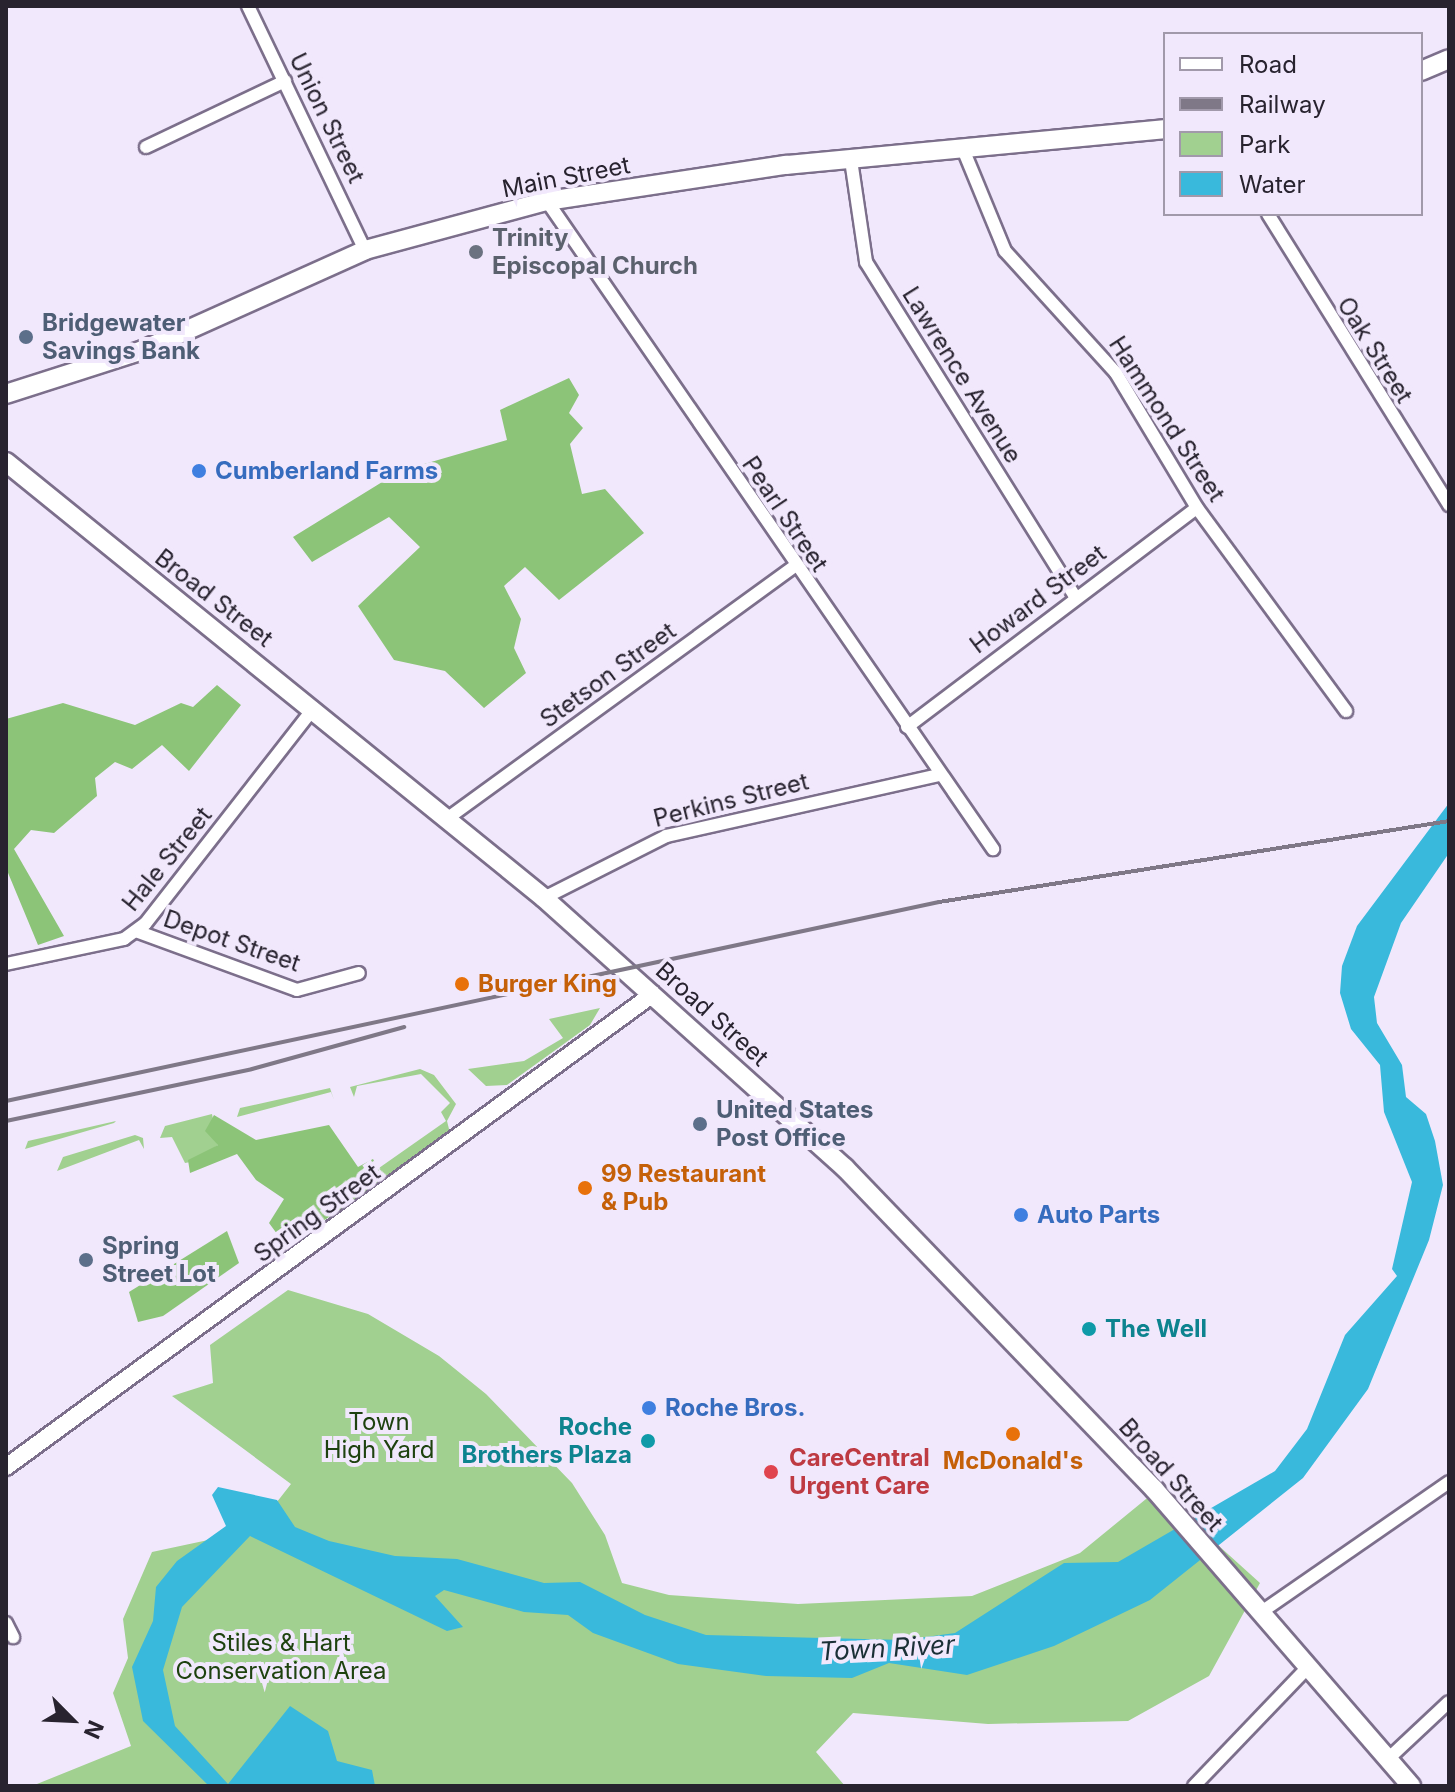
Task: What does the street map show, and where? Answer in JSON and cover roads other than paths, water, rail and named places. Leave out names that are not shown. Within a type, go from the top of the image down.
[{"type":"main road","points":[[1423,70],[1449,59]]},
{"type":"main road","name":"Main Street","points":[[6,394],[143,350],[365,250],[547,201],[851,160],[1163,129]]},
{"type":"main road","name":"Broad Street","points":[[6,462],[314,708],[544,898],[653,994],[916,1237],[1176,1514],[1411,1786]]},
{"type":"street","name":"Union Street","points":[[248,6],[365,250]]},
{"type":"street","points":[[146,147],[285,81]]},
{"type":"street","name":"Hammond Street","points":[[963,149],[1005,251],[1101,352],[1197,508],[1346,711]]},
{"type":"street","name":"Lawrence Avenue","points":[[851,160],[866,262],[1076,598]]},
{"type":"street","name":"Pearl Street","points":[[547,201],[794,567],[993,849]]},
{"type":"street","name":"Oak Street","points":[[1269,216],[1449,505]]},
{"type":"street","name":"Howard Street","points":[[907,727],[1197,508]]},
{"type":"street","name":"Stetson Street","points":[[448,818],[794,567]]},
{"type":"street","name":"Hale Street","points":[[6,964],[136,931],[165,904],[314,708]]},
{"type":"street","name":"Perkins Street","points":[[544,898],[666,836],[939,775]]},
{"type":"street","name":"Depot Street","points":[[136,931],[297,990],[359,973]]},
{"type":"street","name":"Spring Street","points":[[6,1467],[653,994]]},
{"type":"street","points":[[1260,1613],[1449,1482]]},
{"type":"street","points":[[6,1623],[13,1637]]},
{"type":"street","points":[[1194,1786],[1307,1668]]},
{"type":"street","points":[[1388,1759],[1449,1702]]},
{"type":"water","name":"Town River","points":[[1449,803],[1449,853],[1401,923],[1374,997],[1377,1023],[1402,1065],[1406,1097],[1426,1114],[1435,1141],[1443,1185],[1429,1240],[1368,1389],[1303,1478],[1150,1600],[1054,1646],[967,1675],[889,1663],[852,1678],[766,1676],[678,1664],[593,1633],[568,1615],[524,1612],[444,1590],[435,1596],[463,1627],[447,1631],[250,1536],[182,1607],[163,1670],[175,1726],[228,1784],[290,1706],[328,1731],[337,1761],[372,1770],[375,1786],[209,1786],[143,1721],[132,1667],[153,1621],[156,1587],[177,1561],[226,1526],[212,1495],[218,1487],[277,1500],[295,1527],[329,1541],[395,1556],[457,1559],[544,1583],[580,1582],[645,1615],[706,1635],[904,1640],[955,1633],[1064,1563],[1118,1562],[1275,1471],[1307,1429],[1345,1335],[1397,1276],[1392,1269],[1412,1182],[1384,1112],[1380,1065],[1351,1029],[1340,993],[1342,966],[1357,926]]},
{"type":"railway","points":[[6,1101],[939,902],[1449,821]]},
{"type":"railway","points":[[6,1121],[252,1069],[404,1027]]},
{"type":"place","name":"Trinity Episcopal Church","points":[[476,252]]},
{"type":"place","name":"Bridgewater Savings Bank","points":[[26,337]]},
{"type":"place","name":"Cumberland Farms","points":[[199,471]]},
{"type":"place","name":"Burger King","points":[[462,984]]},
{"type":"place","name":"United States Post Office","points":[[700,1124]]},
{"type":"place","name":"99 Restaurant & Pub","points":[[585,1188]]},
{"type":"place","name":"Auto Parts","points":[[1021,1215]]},
{"type":"place","name":"Spring Street Lot","points":[[86,1260]]},
{"type":"place","name":"The Well","points":[[1089,1329]]},
{"type":"place","name":"Roche Bros.","points":[[649,1408]]},
{"type":"place","name":"McDonald's","points":[[1013,1434]]},
{"type":"place","name":"Roche Brothers Plaza","points":[[648,1441]]},
{"type":"place","name":"CareCentral Urgent Care","points":[[771,1472]]},
{"type":"park label","name":"Town High Yard","points":[[379,1436]]},
{"type":"park label","name":"Stiles & Hart Conservation Area","points":[[281,1657]]}]
